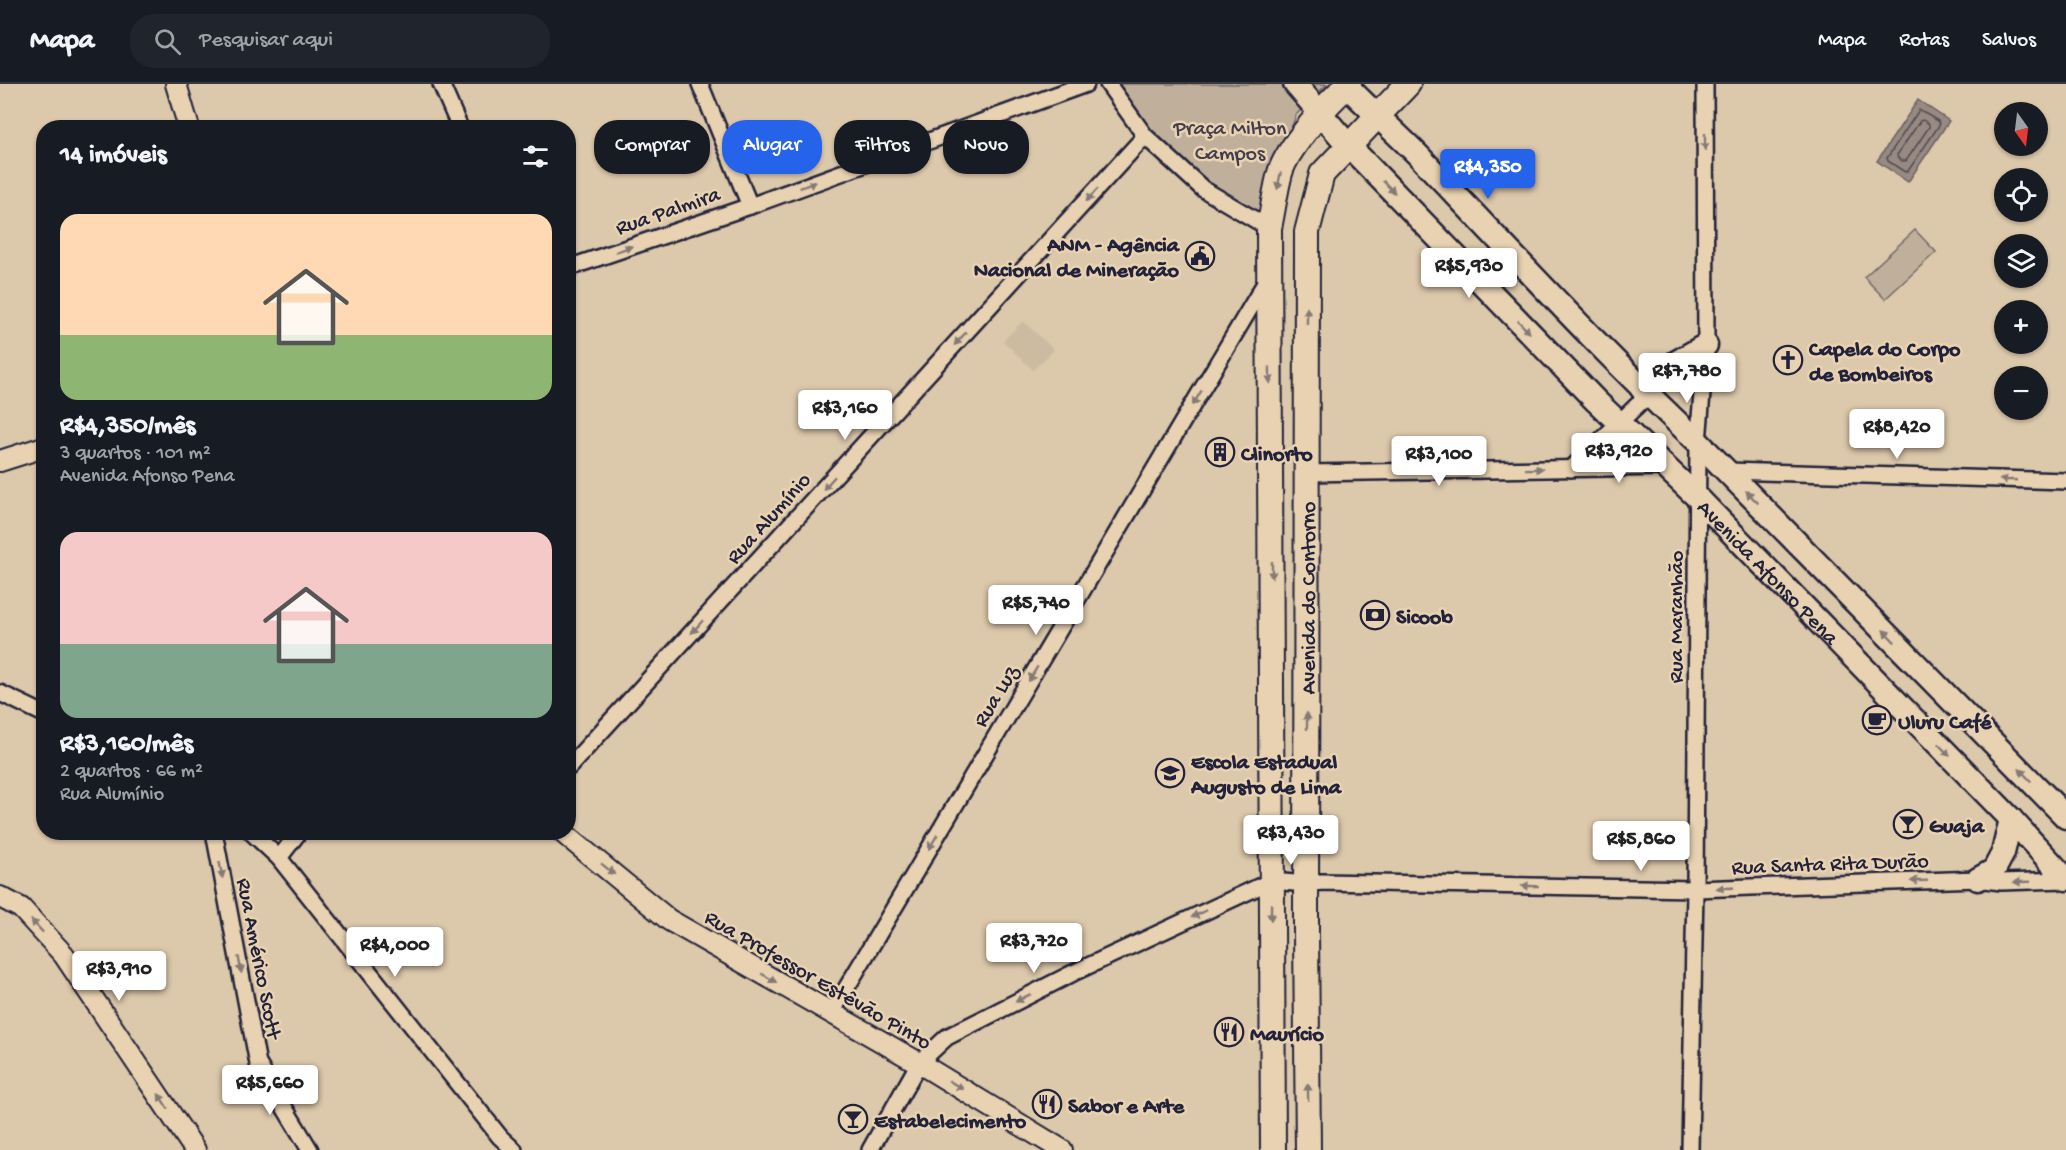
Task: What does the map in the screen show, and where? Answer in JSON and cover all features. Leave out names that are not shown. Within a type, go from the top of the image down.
[{"type":"main road","name":"Avenida Afonso Pena","points":[[1295,84],[1348,145],[1588,393],[1697,497],[2011,819],[2066,880]]},
{"type":"main road","name":"Avenida do Contorno","points":[[1308,1150],[1308,232],[1322,174],[1408,84]]},
{"type":"main road","name":"Avenida Afonso Pena","points":[[1347,85],[1645,392],[1727,471],[2066,817]]},
{"type":"main road","name":"Avenida do Contorno","points":[[1273,1150],[1269,228],[1281,171],[1320,114],[1347,85]]},
{"type":"main road","points":[[1645,392],[1675,363],[1706,345]]},
{"type":"main road","points":[[1978,879],[1994,870],[2003,853],[2011,819]]},
{"type":"street","points":[[176,84],[187,120]]},
{"type":"street","points":[[441,84],[457,120]]},
{"type":"street","points":[[700,84],[750,206]]},
{"type":"street","name":"Rua Palmira","points":[[576,265],[750,206],[1086,84]]},
{"type":"street","points":[[1108,84],[1145,136],[1203,189],[1269,228]]},
{"type":"street","name":"Rua Maranhão","points":[[1690,1150],[1695,889],[1698,442],[1706,345],[1705,84]]},
{"type":"street","name":"Rua Alumínio","points":[[576,759],[1145,136]]},
{"type":"street","name":"Rua Luz","points":[[831,1014],[1270,276]]},
{"type":"street","points":[[1571,469],[1620,423],[1645,392]]},
{"type":"street","points":[[0,461],[36,450]]},
{"type":"street","points":[[1307,473],[1666,467]]},
{"type":"street","points":[[1727,471],[2066,481]]},
{"type":"street","points":[[0,693],[36,710]]},
{"type":"street","name":"Rua Américo Scott","points":[[216,840],[258,1064],[310,1150]]},
{"type":"street","points":[[260,840],[279,858],[500,1137],[514,1150]]},
{"type":"street","points":[[279,858],[293,840]]},
{"type":"street","name":"Rua Professor Estêvão Pinto","points":[[572,840],[669,920],[920,1063],[1062,1150]]},
{"type":"street","name":"Rua Santa Rita Durão","points":[[1271,881],[1307,884],[1334,882],[1695,889],[1978,879],[2001,882],[2066,880]]},
{"type":"street","points":[[870,1150],[920,1063],[947,1037],[1073,973],[1271,881]]},
{"type":"street","points":[[0,897],[21,908],[64,955],[195,1150]]},
{"type":"shaded area","points":[[1023,321],[1054,350],[1033,370],[1003,341]]},
{"type":"green space","name":"Praça Milton Campos","points":[[1111,84],[1327,84],[1296,115],[1277,170],[1265,219],[1205,189],[1148,135]]},
{"type":"green space","points":[[1915,230],[1936,252],[1885,299],[1864,277]]},
{"type":"water","points":[[1918,100],[1949,121],[1908,182],[1877,161]]},
{"type":"place","name":"ANM - Agência Nacional de Mineração","points":[[1200,256]]},
{"type":"place","name":"Capela do Corpo de Bombeiros","points":[[1788,360]]},
{"type":"place","name":"Clinorto","points":[[1220,452]]},
{"type":"place","name":"Sicoob","points":[[1375,615]]},
{"type":"place","name":"Uluru Café","points":[[1877,720]]},
{"type":"place","name":"Escola Estadual Augusto de Lima","points":[[1170,773]]},
{"type":"place","name":"Guaja","points":[[1908,824]]},
{"type":"place","name":"Maurício","points":[[1229,1032]]},
{"type":"place","name":"Sabor e Arte","points":[[1047,1104]]},
{"type":"place","name":"Estabelecimento","points":[[853,1119]]}]
